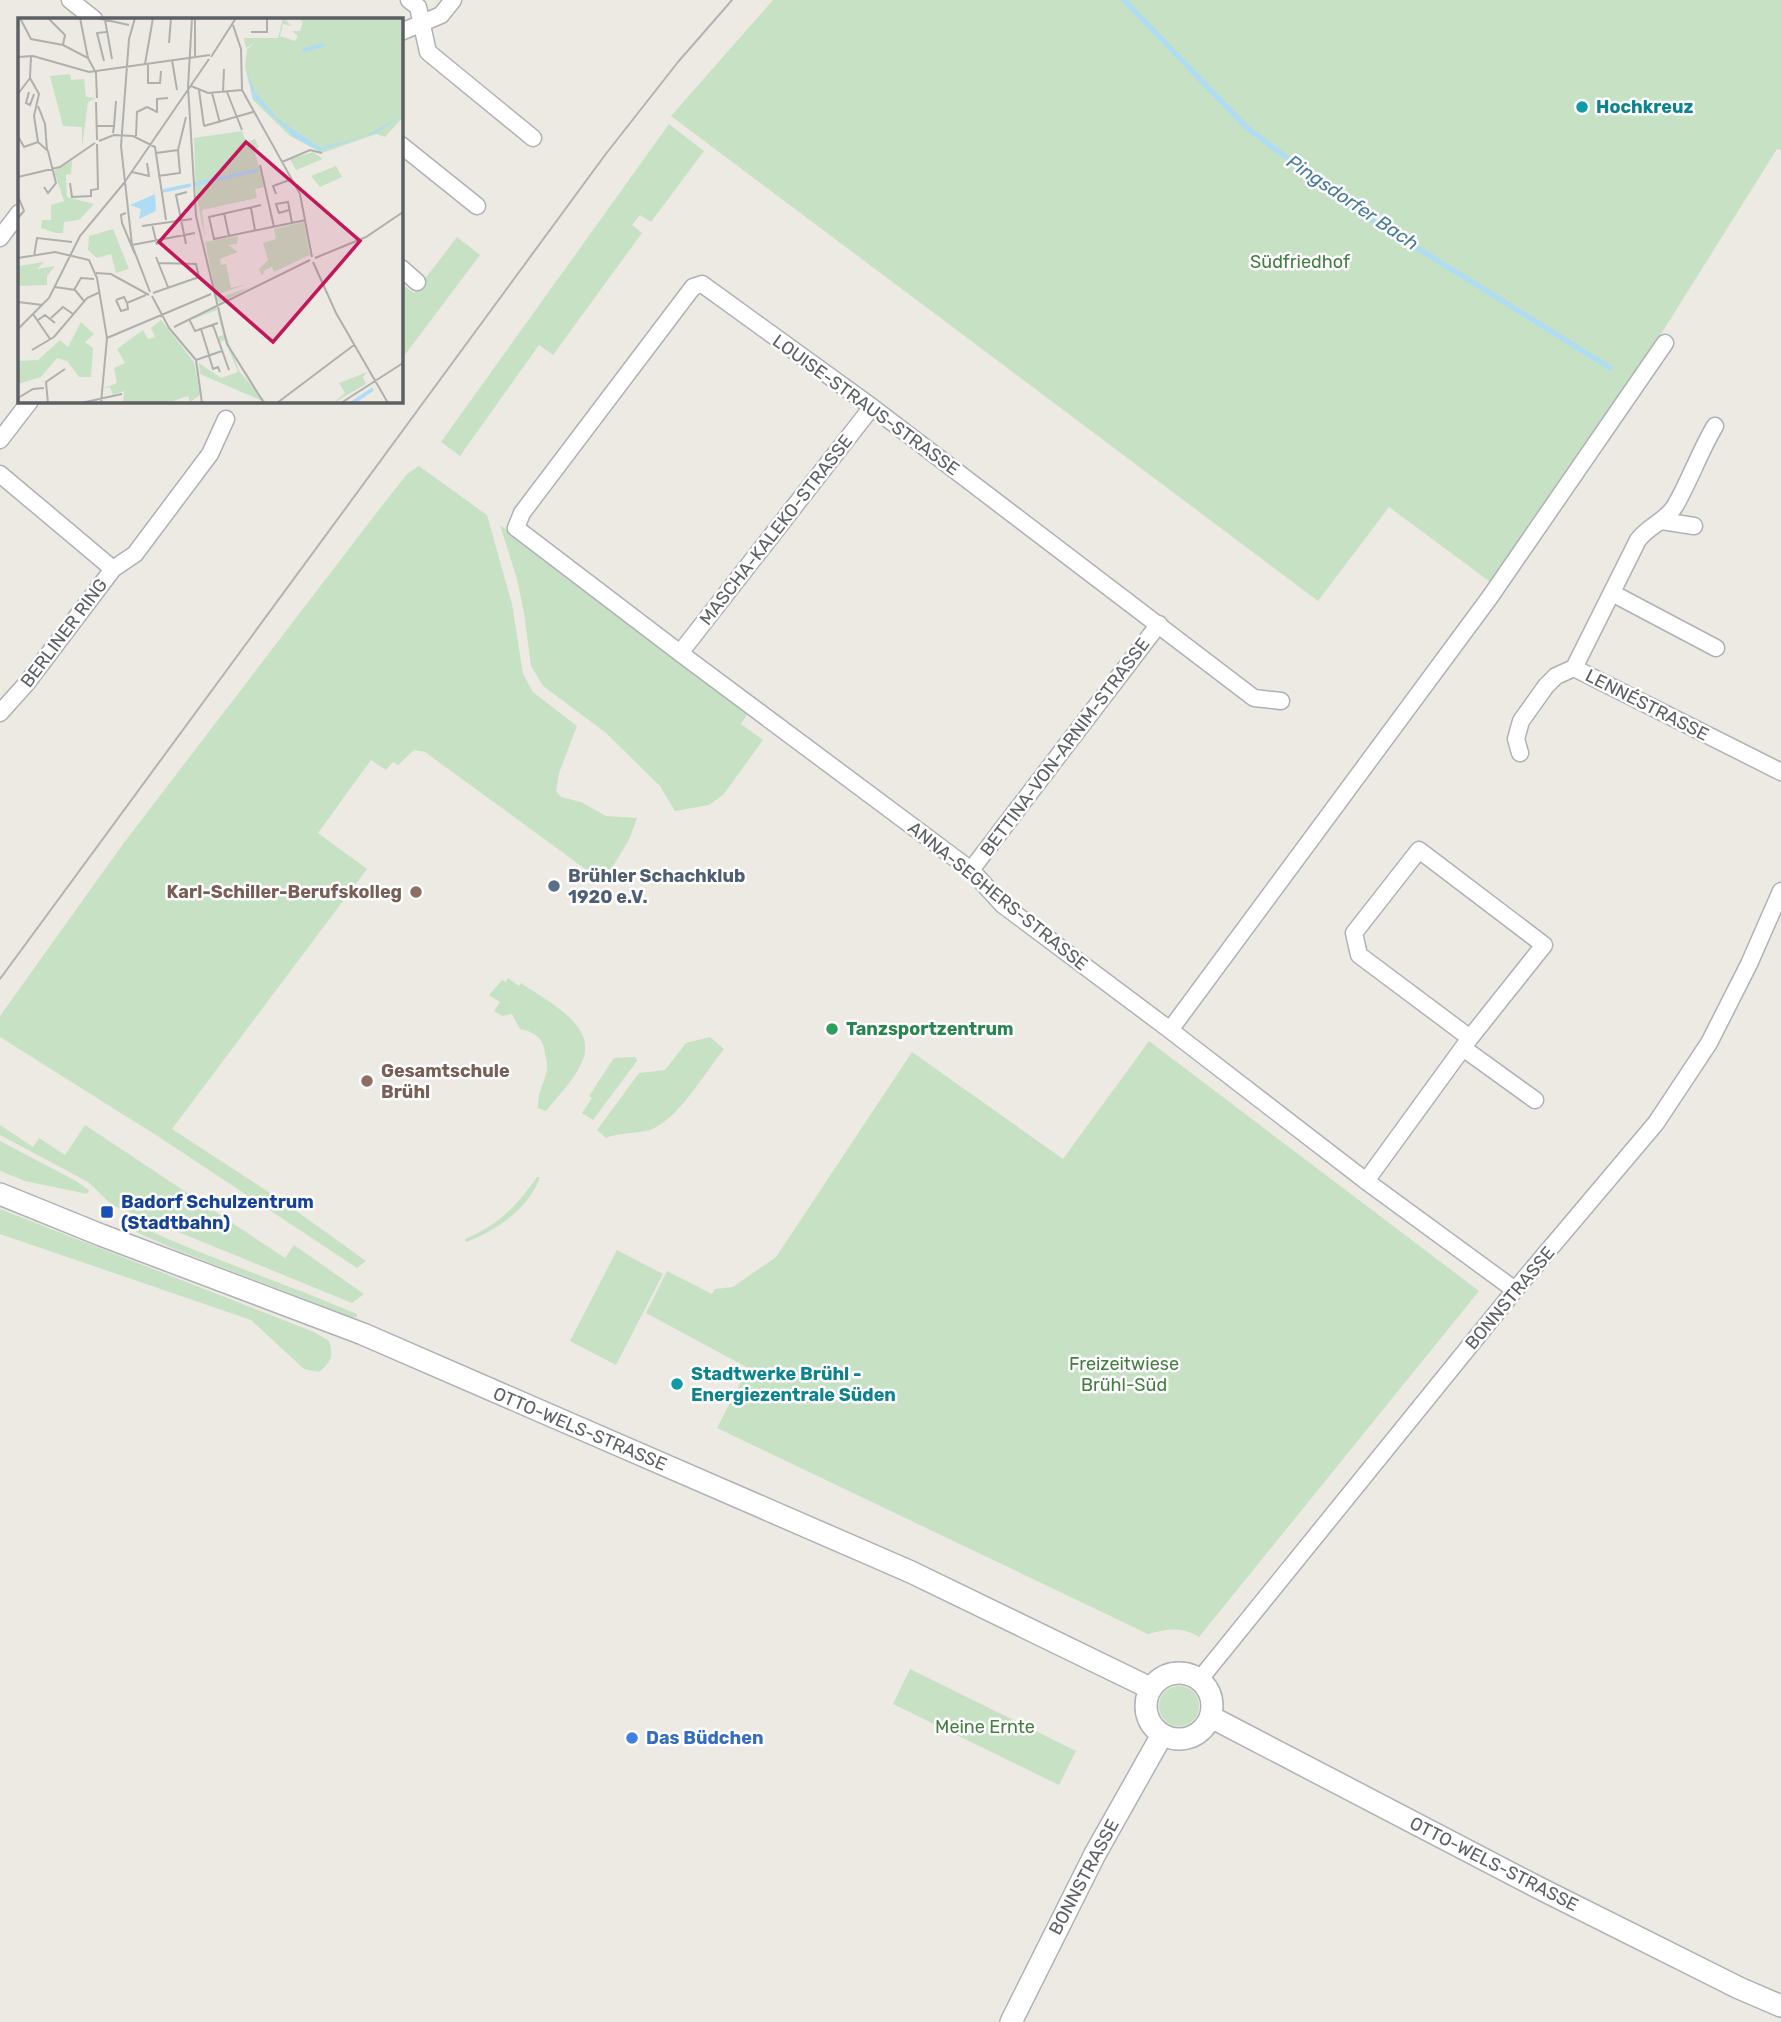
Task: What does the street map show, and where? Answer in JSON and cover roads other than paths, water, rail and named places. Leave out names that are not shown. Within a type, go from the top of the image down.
[{"type":"street","points":[[70,0],[93,18]]},
{"type":"street","points":[[409,0],[418,7],[428,52],[533,138]]},
{"type":"street","points":[[402,32],[441,15],[453,0]]},
{"type":"street","points":[[402,146],[477,206]]},
{"type":"street","points":[[0,238],[18,214]]},
{"type":"street","points":[[402,269],[417,282]]},
{"type":"street","name":"LOUISE-STRAUS-STRASSE","points":[[516,528],[522,513],[692,287],[702,284],[872,407],[1254,698],[1281,701]]},
{"type":"street","points":[[1170,1030],[1490,597],[1665,342]]},
{"type":"street","points":[[0,440],[29,402]]},
{"type":"street","name":"MASCHA-KALEKO-STRASSE","points":[[680,653],[872,407]]},
{"type":"street","points":[[113,569],[135,554],[210,454],[226,419]]},
{"type":"street","points":[[1574,668],[1643,533],[1662,521],[1674,508],[1715,426]]},
{"type":"street","name":"BERLINER RING","points":[[0,474],[113,569],[26,684],[0,713]]},
{"type":"street","points":[[1662,521],[1694,526]]},
{"type":"street","name":"ANNA-SEGHERS-STRASSE","points":[[516,528],[971,870],[1003,905],[1366,1181],[1515,1290]]},
{"type":"street","points":[[1612,593],[1716,648]]},
{"type":"street","name":"BETTINA-VON-ARNIM-STRASSE","points":[[971,870],[1159,624]]},
{"type":"street","name":"LENNÉSTRASSE","points":[[1520,753],[1516,739],[1521,721],[1546,686],[1556,676],[1574,668],[1781,772]]},
{"type":"street","points":[[1366,1181],[1466,1043],[1544,945],[1419,850],[1354,933],[1359,955],[1466,1043],[1535,1100]]},
{"type":"street","name":"BONNSTRASSE","points":[[1200,1679],[1515,1290],[1647,1134],[1696,1065],[1730,1003],[1781,891]]},
{"type":"street","name":"OTTO-WELS-STRASSE","points":[[0,1194],[363,1334],[911,1572],[1150,1688]]},
{"type":"street","points":[[1179,1672],[1200,1679],[1211,1696],[1211,1717],[1206,1726],[1191,1737],[1171,1739],[1153,1728],[1145,1709],[1150,1688],[1167,1674],[1179,1672]]},
{"type":"street","name":"OTTO-WELS-STRASSE","points":[[1211,1717],[1539,1888],[1739,1988],[1781,2006]]},
{"type":"street","name":"BONNSTRASSE","points":[[1011,2022],[1094,1854],[1162,1735]]},
{"type":"waterway","name":"Pingsdorfer Bach","points":[[1124,0],[1246,127],[1350,206],[1610,368]]},
{"type":"tram line","points":[[0,979],[605,155],[678,62],[732,0]]},
{"type":"place","name":"Hochkreuz","points":[[1582,107]]},
{"type":"place","name":"Brühler Schachklub 1920 e.V.","points":[[554,886]]},
{"type":"place","name":"Karl-Schiller-Berufskolleg","points":[[416,892]]},
{"type":"place","name":"Tanzsportzentrum","points":[[832,1029]]},
{"type":"place","name":"Gesamtschule Brühl","points":[[367,1081]]},
{"type":"place","name":"Badorf Schulzentrum (Stadtbahn)","points":[[107,1212]]},
{"type":"place","name":"Stadtwerke Brühl - Energiezentrale Süden","points":[[677,1384]]},
{"type":"place","name":"Das Büdchen","points":[[632,1738]]},
{"type":"park label","name":"Südfriedhof","points":[[1300,262]]},
{"type":"park label","name":"Freizeitwiese Brühl-Süd","points":[[1124,1374]]},
{"type":"park label","name":"Meine Ernte","points":[[985,1727]]}]
